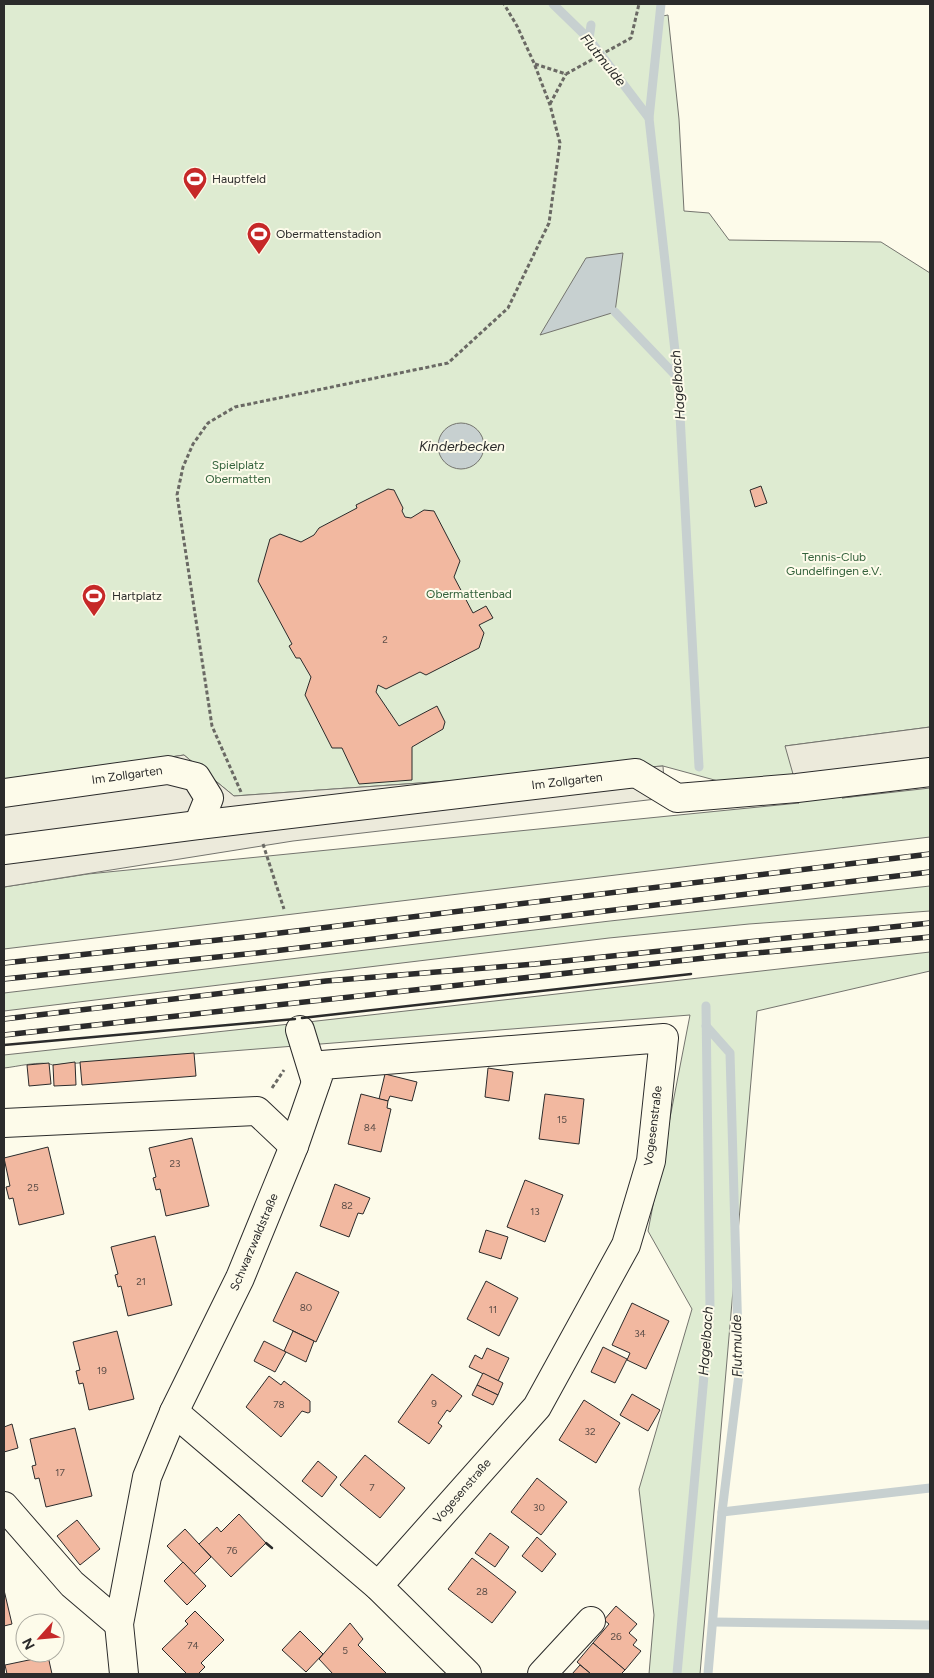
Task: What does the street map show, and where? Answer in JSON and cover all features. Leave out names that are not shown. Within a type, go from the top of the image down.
[{"type":"street","name":"Im Zollgarten","points":[[4,793],[168,770],[196,777],[209,798],[198,825]]},
{"type":"street","name":"Im Zollgarten","points":[[4,850],[636,773],[677,798],[797,788],[930,772]]},
{"type":"street","points":[[300,1030],[316,1082]]},
{"type":"street","name":"Vogesenstraße","points":[[294,1146],[322,1065],[664,1038],[651,1161],[626,1245],[536,1406],[378,1586]]},
{"type":"street","points":[[4,1124],[257,1111],[294,1146]]},
{"type":"street","name":"Schwarzwaldstraße","points":[[124,1674],[120,1624],[147,1477],[174,1412],[240,1278],[294,1146]]},
{"type":"street","points":[[174,1412],[378,1586],[467,1674]]},
{"type":"street","points":[[4,1506],[72,1584],[120,1624]]},
{"type":"street","points":[[542,1674],[591,1622]]},
{"type":"path","points":[[284,910],[264,846],[212,726],[178,495],[183,467],[193,444],[208,422],[235,406],[448,363],[508,308],[549,223],[560,143],[550,105],[534,63],[517,26],[504,4]]},
{"type":"path","points":[[550,105],[566,74],[630,38],[639,4]]},
{"type":"path","points":[[534,63],[566,74]]},
{"type":"green space","points":[[4,4],[658,4],[657,17],[668,15],[679,119],[684,211],[709,213],[729,240],[881,242],[930,273],[930,727],[785,746],[930,773],[930,786],[842,798],[930,788],[930,837],[4,949],[4,887],[88,874],[799,803],[663,766],[234,796],[184,755],[4,782]]},
{"type":"green space","points":[[930,886],[930,911],[749,924],[609,938],[4,1011],[4,993],[610,921]]},
{"type":"green space","points":[[930,952],[930,971],[757,1011],[700,1674],[649,1674],[654,1615],[639,1489],[692,1309],[648,1231],[690,1015],[53,1065],[36,1063],[4,1068],[4,1055]]},
{"type":"shaded area","points":[[930,727],[930,771],[797,788],[785,746]]},
{"type":"shaded area","points":[[184,755],[234,796],[663,766],[665,798],[293,841],[4,887],[4,782]]},
{"type":"water","points":[[623,253],[615,312],[540,335],[586,258]]},
{"type":"water","name":"Kinderbecken","points":[[456,423],[466,423],[480,433],[484,446],[480,459],[474,465],[466,469],[456,469],[442,459],[438,451],[438,441],[448,427]]},
{"type":"building","points":[[761,486],[767,503],[755,507],[750,490]]},
{"type":"building","name":"Obermattenbad","points":[[388,489],[394,490],[403,508],[402,511],[405,517],[411,518],[424,510],[434,511],[460,561],[454,577],[473,613],[486,606],[493,618],[479,625],[484,633],[479,648],[426,675],[420,672],[386,689],[378,685],[376,692],[399,726],[437,706],[445,722],[443,729],[412,747],[412,780],[359,784],[342,748],[332,748],[305,695],[311,677],[300,658],[296,658],[289,646],[292,644],[258,581],[270,539],[280,534],[301,542],[314,535],[319,528],[357,508],[356,505]]},
{"type":"building","points":[[194,1053],[196,1076],[82,1085],[80,1062]]},
{"type":"building","points":[[75,1062],[76,1085],[54,1086],[53,1065]]},
{"type":"building","points":[[49,1063],[51,1084],[29,1086],[27,1065]]},
{"type":"building","points":[[488,1068],[513,1072],[509,1101],[485,1097]]},
{"type":"building","points":[[385,1074],[417,1082],[412,1101],[390,1096],[388,1101],[379,1099]]},
{"type":"building","points":[[361,1094],[388,1101],[387,1108],[391,1109],[381,1152],[348,1144]]},
{"type":"building","points":[[545,1094],[584,1099],[579,1144],[539,1139]]},
{"type":"building","points":[[192,1138],[209,1206],[166,1216],[160,1189],[156,1190],[153,1178],[156,1177],[149,1148]]},
{"type":"building","points":[[48,1147],[64,1214],[19,1225],[13,1198],[9,1199],[6,1187],[10,1186],[4,1158]]},
{"type":"building","points":[[525,1180],[563,1195],[545,1242],[507,1227]]},
{"type":"building","points":[[335,1184],[370,1198],[363,1214],[358,1213],[349,1237],[320,1226]]},
{"type":"building","points":[[486,1230],[508,1237],[501,1259],[479,1252]]},
{"type":"building","points":[[155,1236],[172,1305],[128,1316],[121,1286],[118,1287],[115,1275],[118,1274],[111,1247]]},
{"type":"building","points":[[296,1272],[339,1292],[316,1342],[273,1321]]},
{"type":"building","points":[[486,1281],[518,1298],[499,1336],[467,1319]]},
{"type":"building","points":[[632,1303],[669,1321],[646,1369],[627,1360],[630,1353],[612,1345]]},
{"type":"building","points":[[117,1331],[134,1399],[89,1410],[83,1383],[79,1384],[76,1371],[80,1370],[73,1342]]},
{"type":"building","points":[[293,1331],[314,1341],[306,1362],[284,1351]]},
{"type":"building","points":[[264,1341],[286,1352],[275,1372],[254,1361]]},
{"type":"building","points":[[603,1347],[627,1359],[615,1383],[591,1372]]},
{"type":"building","points":[[487,1348],[509,1358],[498,1381],[469,1367],[475,1355],[482,1359]]},
{"type":"building","points":[[483,1373],[503,1383],[498,1395],[477,1385]]},
{"type":"building","points":[[432,1374],[462,1396],[450,1412],[447,1410],[438,1423],[442,1426],[429,1444],[398,1422]]},
{"type":"building","points":[[269,1376],[281,1385],[284,1381],[310,1401],[310,1412],[302,1411],[281,1437],[246,1407]]},
{"type":"building","points":[[477,1385],[498,1395],[493,1405],[472,1395]]},
{"type":"building","points":[[632,1394],[660,1410],[648,1431],[620,1415]]},
{"type":"building","points":[[584,1400],[620,1423],[596,1463],[559,1440]]},
{"type":"building","points":[[12,1424],[18,1448],[4,1452],[4,1427]]},
{"type":"building","points":[[75,1428],[92,1496],[46,1507],[39,1478],[35,1479],[32,1466],[36,1465],[30,1439]]},
{"type":"building","points":[[365,1455],[405,1488],[380,1518],[340,1485]]},
{"type":"building","points":[[318,1461],[337,1477],[322,1497],[302,1481]]},
{"type":"building","points":[[537,1478],[567,1502],[541,1535],[511,1512]]},
{"type":"building","points":[[239,1514],[266,1543],[231,1577],[199,1544],[217,1527],[221,1532]]},
{"type":"building","points":[[77,1520],[100,1549],[80,1565],[57,1536]]},
{"type":"building","points":[[185,1529],[211,1557],[194,1574],[167,1546]]},
{"type":"building","points":[[490,1533],[509,1547],[495,1567],[475,1553]]},
{"type":"building","points":[[537,1537],[556,1554],[542,1572],[522,1556]]},
{"type":"building","points":[[472,1558],[516,1592],[492,1623],[448,1589]]},
{"type":"building","points":[[183,1562],[206,1586],[187,1605],[164,1581]]},
{"type":"building","points":[[4,1590],[12,1624],[4,1626]]},
{"type":"building","points":[[616,1606],[637,1624],[629,1633],[637,1640],[633,1645],[641,1651],[625,1670],[593,1643],[609,1624],[604,1620]]},
{"type":"building","points":[[195,1611],[224,1640],[201,1663],[205,1667],[198,1674],[187,1674],[162,1649],[188,1624],[185,1621]]},
{"type":"building","points":[[350,1623],[363,1639],[358,1645],[385,1674],[333,1674],[319,1659]]},
{"type":"building","points":[[300,1631],[323,1654],[306,1672],[282,1650]]},
{"type":"building","points":[[593,1643],[625,1670],[621,1674],[591,1674],[577,1662]]},
{"type":"building","points":[[15,1663],[50,1663],[52,1674],[7,1674],[5,1665]]},
{"type":"building","points":[[580,1665],[591,1674],[572,1674]]},
{"type":"waterway","name":"Flutmulde","points":[[553,4],[589,39],[649,118]]},
{"type":"waterway","name":"Hagelbach","points":[[661,4],[649,118],[678,378],[699,767]]},
{"type":"waterway","points":[[589,39],[591,25]]},
{"type":"waterway","points":[[615,312],[678,378]]},
{"type":"waterway","name":"Hagelbach","points":[[677,1674],[710,1309],[706,1006]]},
{"type":"waterway","name":"Flutmulde","points":[[706,1026],[730,1053],[739,1374],[722,1512],[708,1674]]},
{"type":"waterway","points":[[722,1512],[930,1488]]},
{"type":"waterway","points":[[714,1622],[930,1625]]},
{"type":"railway","points":[[4,963],[255,936],[930,854]]},
{"type":"railway","points":[[4,979],[257,953],[930,872]]},
{"type":"railway","points":[[4,1019],[326,981],[535,964],[930,923]]},
{"type":"railway","points":[[4,1035],[723,956],[930,937]]},
{"type":"wall","points":[[302,1018],[691,974]]},
{"type":"wall","points":[[4,1045],[295,1019]]},
{"type":"wall","points":[[266,1543],[272,1548]]},
{"type":"place","name":"Hauptfeld","points":[[195,200]]},
{"type":"place","name":"Obermattenstadion","points":[[259,255]]},
{"type":"place","name":"Hartplatz","points":[[94,617]]},
{"type":"park label","name":"Spielplatz Obermatten","points":[[238,472]]},
{"type":"park label","name":"Tennis-Club Gundelfingen e.V.","points":[[834,564]]}]
